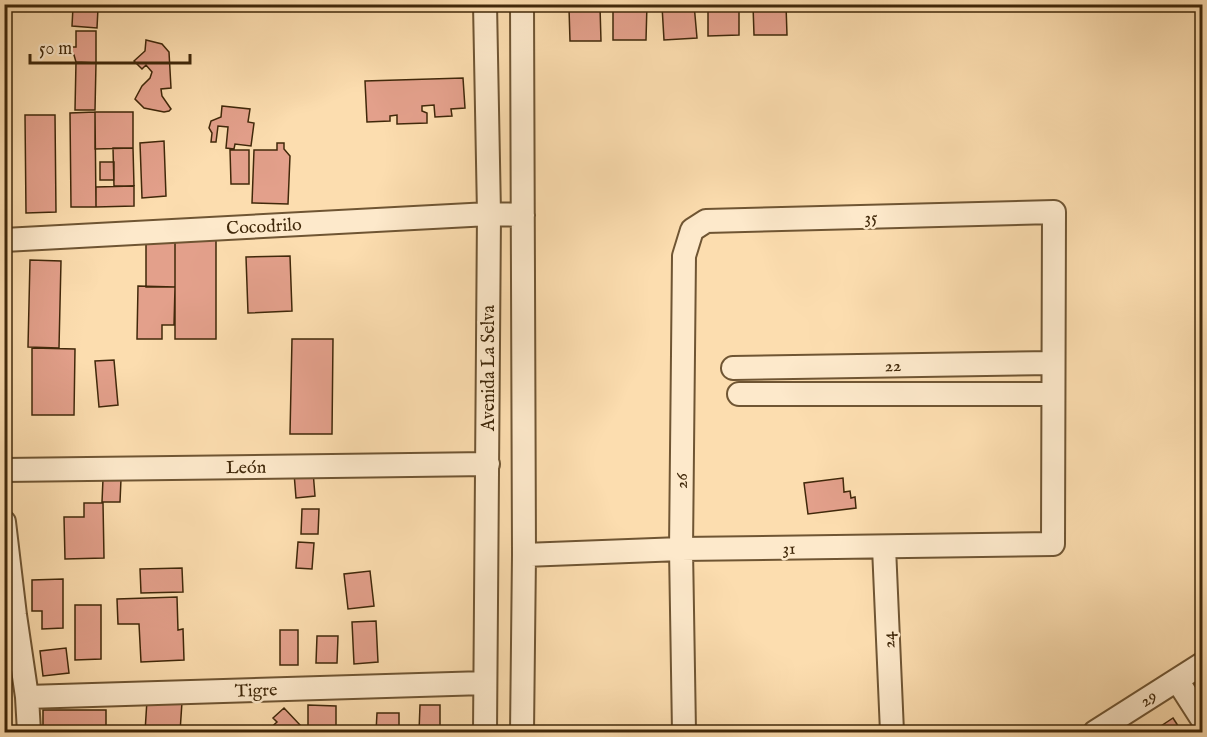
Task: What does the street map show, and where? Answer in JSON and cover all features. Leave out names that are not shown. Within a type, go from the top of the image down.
[{"type":"street","name":"Avenida La Selva","points":[[485,4],[489,214],[485,732]]},
{"type":"street","name":"Avenida La Selva","points":[[522,4],[524,555],[522,732]]},
{"type":"street","name":"35","points":[[692,230],[706,221],[1054,212],[1053,363]]},
{"type":"street","name":"Cocodrilo","points":[[4,240],[489,214],[523,215]]},
{"type":"street","name":"26","points":[[684,732],[681,549],[684,256],[692,230]]},
{"type":"street","name":"22","points":[[733,368],[1053,363]]},
{"type":"street","points":[[740,394],[1053,394],[1053,363]]},
{"type":"street","name":"31","points":[[524,555],[681,549],[1053,544],[1053,394]]},
{"type":"street","name":"León","points":[[4,470],[488,464]]},
{"type":"street","points":[[4,522],[10,616],[27,698],[29,732]]},
{"type":"street","name":"24","points":[[884,546],[892,732]]},
{"type":"street","name":"29","points":[[1095,732],[1203,664]]},
{"type":"street","points":[[1177,680],[1203,719]]},
{"type":"street","name":"Tigre","points":[[27,698],[485,683]]},
{"type":"building","points":[[613,4],[647,4],[646,40],[613,40]]},
{"type":"building","points":[[694,4],[697,38],[664,40],[662,6]]},
{"type":"building","points":[[739,5],[739,35],[708,36],[708,6]]},
{"type":"building","points":[[753,5],[786,5],[787,35],[754,35]]},
{"type":"building","points":[[73,7],[98,8],[97,28],[72,26]]},
{"type":"building","points":[[600,7],[601,41],[570,41],[569,8]]},
{"type":"building","points":[[76,31],[96,31],[96,63],[76,62],[74,55],[69,55],[69,47],[76,47]]},
{"type":"building","points":[[146,40],[162,44],[169,52],[171,88],[161,89],[162,96],[171,109],[169,111],[144,108],[135,99],[152,72],[146,65],[142,69],[134,61],[145,51]]},
{"type":"building","points":[[76,62],[96,63],[95,110],[75,110]]},
{"type":"building","points":[[463,78],[465,108],[451,109],[452,116],[435,117],[434,105],[422,106],[422,111],[427,113],[427,123],[397,124],[397,115],[390,116],[390,121],[367,122],[365,81]]},
{"type":"building","points":[[222,106],[250,109],[248,122],[254,123],[251,146],[235,144],[234,149],[226,148],[228,127],[218,126],[216,142],[211,142],[212,133],[209,128],[211,121],[221,117]]},
{"type":"building","points":[[95,112],[96,207],[71,207],[70,113]]},
{"type":"building","points":[[95,112],[133,112],[133,148],[95,149]]},
{"type":"building","points":[[25,115],[55,115],[56,212],[26,213]]},
{"type":"building","points":[[164,141],[166,196],[142,198],[140,143]]},
{"type":"building","points":[[277,143],[284,143],[284,149],[290,156],[288,204],[252,203],[254,150],[277,150]]},
{"type":"building","points":[[113,148],[133,148],[134,186],[114,186]]},
{"type":"building","points":[[230,150],[249,150],[249,184],[231,184]]},
{"type":"building","points":[[100,162],[114,162],[114,180],[100,180]]},
{"type":"building","points":[[134,186],[134,206],[96,207],[96,187]]},
{"type":"building","points":[[216,237],[216,339],[175,339],[175,238]]},
{"type":"building","points":[[146,238],[175,238],[175,287],[146,287]]},
{"type":"building","points":[[290,256],[292,311],[248,313],[246,257]]},
{"type":"building","points":[[30,260],[61,261],[59,348],[28,347]]},
{"type":"building","points":[[138,286],[175,287],[174,325],[162,325],[162,339],[137,339]]},
{"type":"building","points":[[292,339],[333,339],[332,434],[290,434]]},
{"type":"building","points":[[32,348],[75,349],[74,415],[32,415]]},
{"type":"building","points":[[114,360],[118,405],[99,407],[95,361]]},
{"type":"building","points":[[313,471],[315,496],[296,498],[294,473]]},
{"type":"building","points":[[843,478],[844,492],[850,491],[851,498],[855,497],[856,508],[808,514],[804,483]]},
{"type":"building","points":[[103,479],[121,479],[120,502],[102,502]]},
{"type":"building","points":[[84,503],[103,503],[104,558],[65,559],[64,517],[84,517]]},
{"type":"building","points":[[302,509],[319,509],[318,534],[301,534]]},
{"type":"building","points":[[298,542],[314,543],[312,569],[296,568]]},
{"type":"building","points":[[182,568],[183,592],[141,593],[140,569]]},
{"type":"building","points":[[370,571],[374,606],[348,609],[344,574]]},
{"type":"building","points":[[63,579],[63,628],[42,629],[42,611],[32,611],[32,580]]},
{"type":"building","points":[[177,597],[178,630],[183,629],[184,660],[141,662],[139,624],[118,624],[117,599]]},
{"type":"building","points":[[75,605],[101,605],[101,659],[75,660]]},
{"type":"building","points":[[376,621],[378,662],[354,664],[352,622]]},
{"type":"building","points":[[280,630],[298,630],[298,665],[280,665]]},
{"type":"building","points":[[317,636],[338,636],[337,663],[316,663]]},
{"type":"building","points":[[66,648],[69,673],[43,676],[40,651]]},
{"type":"building","points":[[147,700],[182,702],[180,732],[145,732]]},
{"type":"building","points":[[308,705],[336,706],[336,732],[308,732]]},
{"type":"building","points":[[420,705],[440,705],[440,732],[419,732]]},
{"type":"building","points":[[284,708],[301,726],[301,732],[266,732],[277,722],[273,718]]},
{"type":"building","points":[[43,710],[106,710],[106,732],[43,732]]},
{"type":"building","points":[[377,713],[399,713],[399,732],[376,732]]},
{"type":"building","points":[[1173,718],[1182,732],[1160,732],[1158,728]]},
{"type":"building","points":[[372,727],[372,732],[353,732],[353,728]]}]
